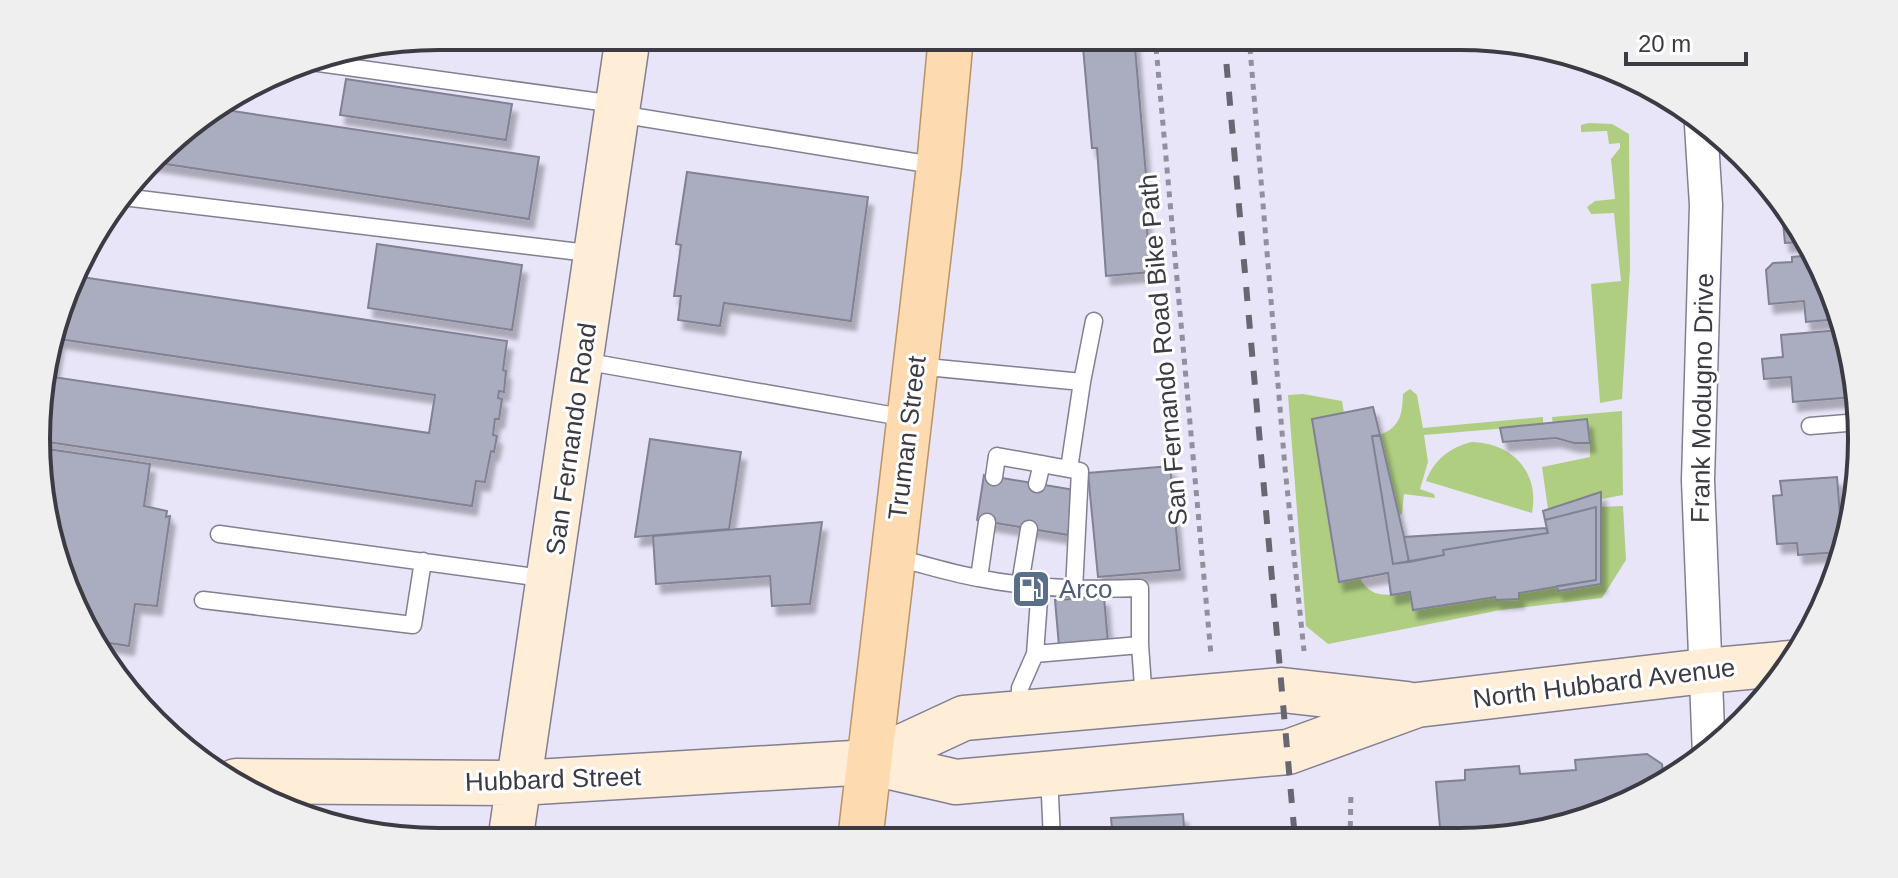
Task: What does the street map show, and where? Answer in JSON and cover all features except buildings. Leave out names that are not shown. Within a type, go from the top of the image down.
[{"type":"main road","name":"San Fernando Road","points":[[512,828],[625,50]]},
{"type":"main road","name":"Truman Street","points":[[861,828],[939,166],[950,50]]},
{"type":"main road","name":"North Hubbard Avenue","points":[[1282,690],[1417,705],[1776,664]]},
{"type":"main road","name":"Hubbard Street","points":[[869,762],[964,718],[1282,690]]},
{"type":"main road","name":"North Hubbard Avenue","points":[[1288,752],[1417,705]]},
{"type":"main road","name":"Hubbard Street","points":[[254,781],[519,783],[869,762],[956,782],[1288,752]]},
{"type":"street","name":"Frank Modugno Drive","points":[[1702,135],[1706,205],[1698,480],[1708,737]]},
{"type":"lane","points":[[331,65],[618,109],[939,166]]},
{"type":"lane","points":[[133,198],[598,254]]},
{"type":"lane","points":[[1069,469],[1094,321]]},
{"type":"lane","points":[[582,360],[910,418]]},
{"type":"lane","points":[[915,366],[1082,382]]},
{"type":"lane","points":[[1810,426],[1847,423]]},
{"type":"lane","points":[[994,477],[997,456],[1080,471],[1074,590]]},
{"type":"lane","points":[[1037,484],[1042,464]]},
{"type":"lane","points":[[979,578],[987,522]]},
{"type":"lane","points":[[1020,584],[1029,529]]},
{"type":"lane","points":[[219,534],[550,579]]},
{"type":"lane","points":[[893,556],[979,578],[1020,584],[1074,590],[1140,588],[1144,701]]},
{"type":"lane","points":[[203,600],[413,625],[423,561]]},
{"type":"lane","points":[[1020,713],[1020,688],[1035,654],[1040,586]]},
{"type":"lane","points":[[1035,654],[1140,645]]},
{"type":"lane","points":[[1049,774],[1051,828]]},
{"type":"path","name":"San Fernando Road Bike Path","points":[[1156,50],[1211,660]]},
{"type":"path","points":[[1250,50],[1285,468],[1305,652]]},
{"type":"path","points":[[1350,828],[1351,791]]},
{"type":"green space","points":[[1612,124],[1629,134],[1630,268],[1622,399],[1600,403],[1591,284],[1621,281],[1614,213],[1591,214],[1587,207],[1595,201],[1615,199],[1611,159],[1620,148],[1620,143],[1609,144],[1607,131],[1581,132],[1581,125]]},
{"type":"green space","points":[[1410,389],[1417,395],[1423,428],[1543,417],[1543,425],[1424,435],[1428,462],[1420,489],[1434,494],[1435,498],[1404,494],[1402,514],[1398,515],[1380,435],[1396,424],[1401,414],[1403,394]]},
{"type":"green space","points":[[1303,394],[1342,401],[1344,413],[1312,419],[1360,578],[1375,593],[1410,592],[1414,610],[1495,597],[1519,599],[1519,593],[1596,507],[1623,506],[1626,560],[1602,598],[1501,610],[1328,644],[1306,626],[1288,395]]},
{"type":"green space","points":[[1622,411],[1623,495],[1548,509],[1542,467],[1590,457],[1590,443],[1553,424],[1552,417]]},
{"type":"green space","points":[[1472,442],[1499,448],[1520,462],[1532,485],[1532,513],[1426,481],[1433,467],[1444,456]]},
{"type":"railway","points":[[1225,50],[1294,828]]},
{"type":"place","name":"Arco","points":[[1031,589]]}]
